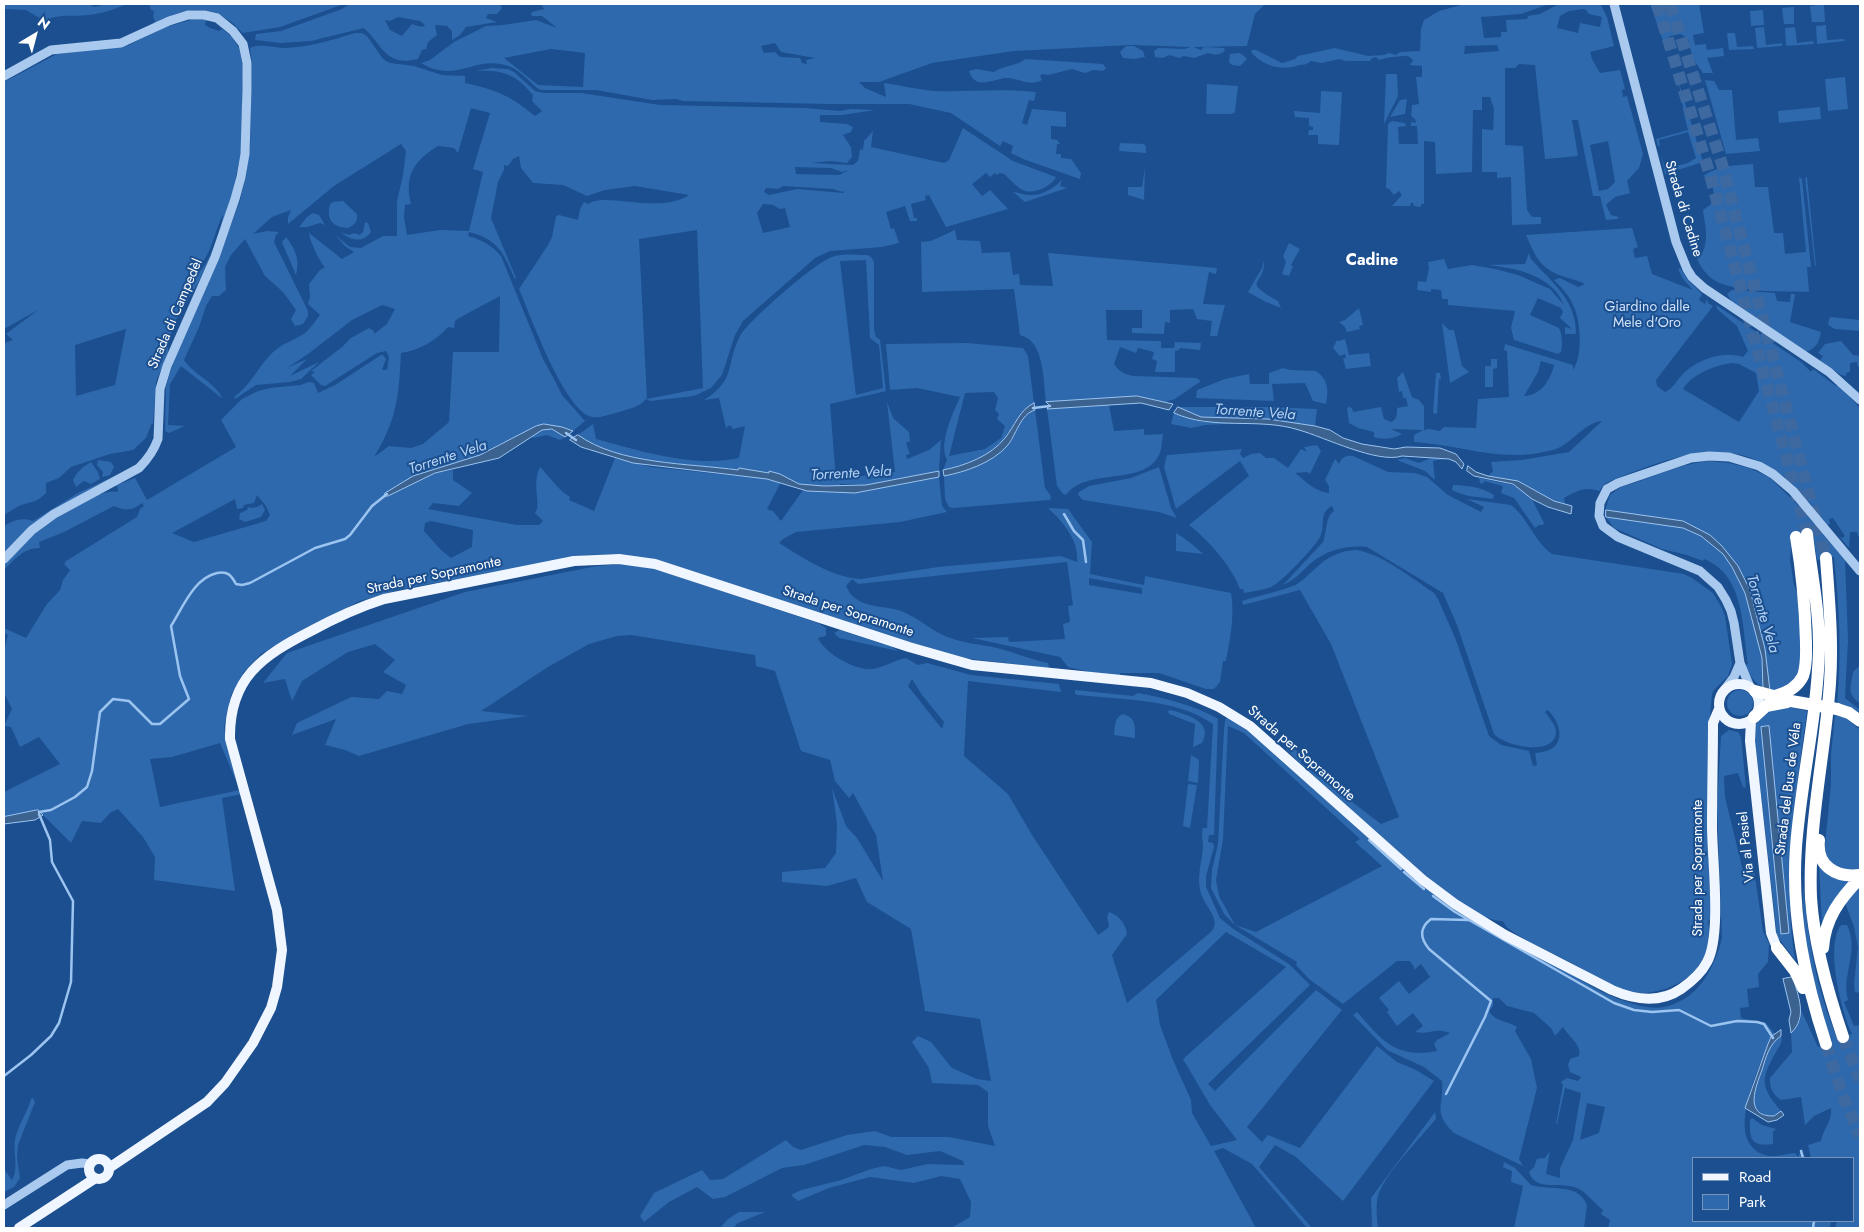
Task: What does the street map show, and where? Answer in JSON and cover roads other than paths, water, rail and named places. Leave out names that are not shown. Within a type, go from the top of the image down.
[{"type":"highway","name":"Strada del Bus de Véla","points":[[1775,696],[1789,692],[1796,686],[1802,678],[1806,665],[1801,536],[1818,618],[1818,652],[1810,743],[1796,847],[1795,896],[1806,976],[1826,1044]]},
{"type":"highway","name":"Strada del Bus de Véla","points":[[1826,558],[1831,615],[1830,682],[1813,833],[1811,875],[1814,924],[1830,999],[1843,1037]]},
{"type":"highway","points":[[1753,689],[1791,702]]},
{"type":"highway","points":[[1753,718],[1766,706],[1777,702],[1791,702],[1837,709],[1849,713],[1860,721]]},
{"type":"highway","points":[[1823,751],[1825,777],[1818,845],[1820,858],[1824,865],[1835,872],[1847,876],[1860,876]]},
{"type":"highway","points":[[1824,971],[1824,935],[1830,918],[1842,897],[1860,876]]},
{"type":"highway","points":[[1777,948],[1795,971],[1815,1011]]},
{"type":"main road","name":"Strada per Sopramonte","points":[[109,1168],[208,1102],[230,1077],[253,1043],[271,1008],[277,987],[282,950],[277,910],[230,739],[233,705],[239,690],[256,665],[270,653],[350,611],[384,599],[574,561],[595,559],[628,560],[655,564],[909,647],[972,665],[1151,683],[1187,693],[1219,707],[1250,726],[1423,880],[1455,904],[1505,935],[1612,990],[1624,995],[1644,999],[1663,998],[1675,993],[1702,971],[1713,948],[1715,912],[1712,826],[1713,723],[1720,710]]},
{"type":"main road","points":[[1713,739],[1722,726],[1733,723],[1753,718],[1759,708],[1759,702],[1753,689],[1740,683],[1725,689],[1719,700],[1720,710],[1725,718],[1733,723],[1744,730],[1750,741]]},
{"type":"main road","name":"Via al Pasiel","points":[[1753,718],[1750,741],[1770,933],[1777,948]]},
{"type":"main road","points":[[19,1228],[94,1179],[103,1179],[109,1168],[103,1160],[98,1159],[90,1164],[89,1172],[94,1179]]},
{"type":"street","name":"Strada di Cadine","points":[[1614,4],[1672,230],[1687,269],[1692,277],[1704,288],[1829,372],[1860,400]]},
{"type":"street","name":"Strada di Campedèl","points":[[4,76],[51,50],[121,43],[169,21],[188,15],[204,15],[217,18],[233,30],[243,44],[247,62],[245,154],[241,177],[215,257],[161,383],[156,446],[140,468],[54,514],[32,530],[4,559]]},
{"type":"street","points":[[1753,689],[1740,663],[1733,617],[1718,587],[1700,572],[1611,533],[1602,526],[1599,512],[1603,495],[1618,483],[1691,458],[1709,456],[1744,460],[1759,466],[1784,483],[1860,571]]},
{"type":"street","points":[[1725,689],[1734,677],[1740,663]]},
{"type":"street","points":[[4,1205],[67,1165],[90,1164]]},
{"type":"waterway","name":"Torrente Vela","points":[[1033,408],[1050,406]]},
{"type":"waterway","name":"Torrente Vela","points":[[566,433],[576,440]]},
{"type":"waterway","name":"Torrente Vela","points":[[39,812],[51,810],[75,797],[87,787],[92,771],[100,712],[113,699],[129,701],[152,724],[160,724],[189,699],[180,676],[171,626],[190,594],[202,581],[217,573],[227,573],[236,584],[250,583],[315,548],[345,539],[372,506],[387,494]]},
{"type":"waterway","points":[[1064,514],[1074,531],[1083,540],[1086,562]]},
{"type":"waterway","points":[[4,1076],[31,1055],[51,1036],[59,1023],[71,982],[73,901],[52,862],[50,840],[39,814]]},
{"type":"waterway","points":[[1369,840],[1401,869]]},
{"type":"waterway","points":[[1404,872],[1424,889]]},
{"type":"waterway","points":[[1433,896],[1455,912],[1614,1003],[1634,1010],[1652,1012],[1679,1010],[1711,1026],[1737,1021],[1757,1022],[1764,1024],[1773,1038]]},
{"type":"waterway","points":[[1446,1094],[1485,1017],[1491,1001],[1429,949],[1422,933],[1424,926],[1431,919],[1468,920]]},
{"type":"waterway","name":"Torrente Vela","points":[[1801,1151],[1803,1157]]},
{"type":"waterway","name":"Torrente Vela","points":[[1813,1228],[1814,1222]]},
{"type":"tunnel","points":[[1657,4],[1710,175],[1807,534]]},
{"type":"tunnel","points":[[1670,4],[1722,164],[1826,558]]},
{"type":"tunnel","points":[[1843,1037],[1860,1080]]},
{"type":"tunnel","points":[[1826,1044],[1841,1091],[1860,1136]]},
{"type":"district","name":"Cadine","points":[[1372,261]]},
{"type":"park label","name":"Giardino dalle Mele d'Oro","points":[[1647,316]]}]
